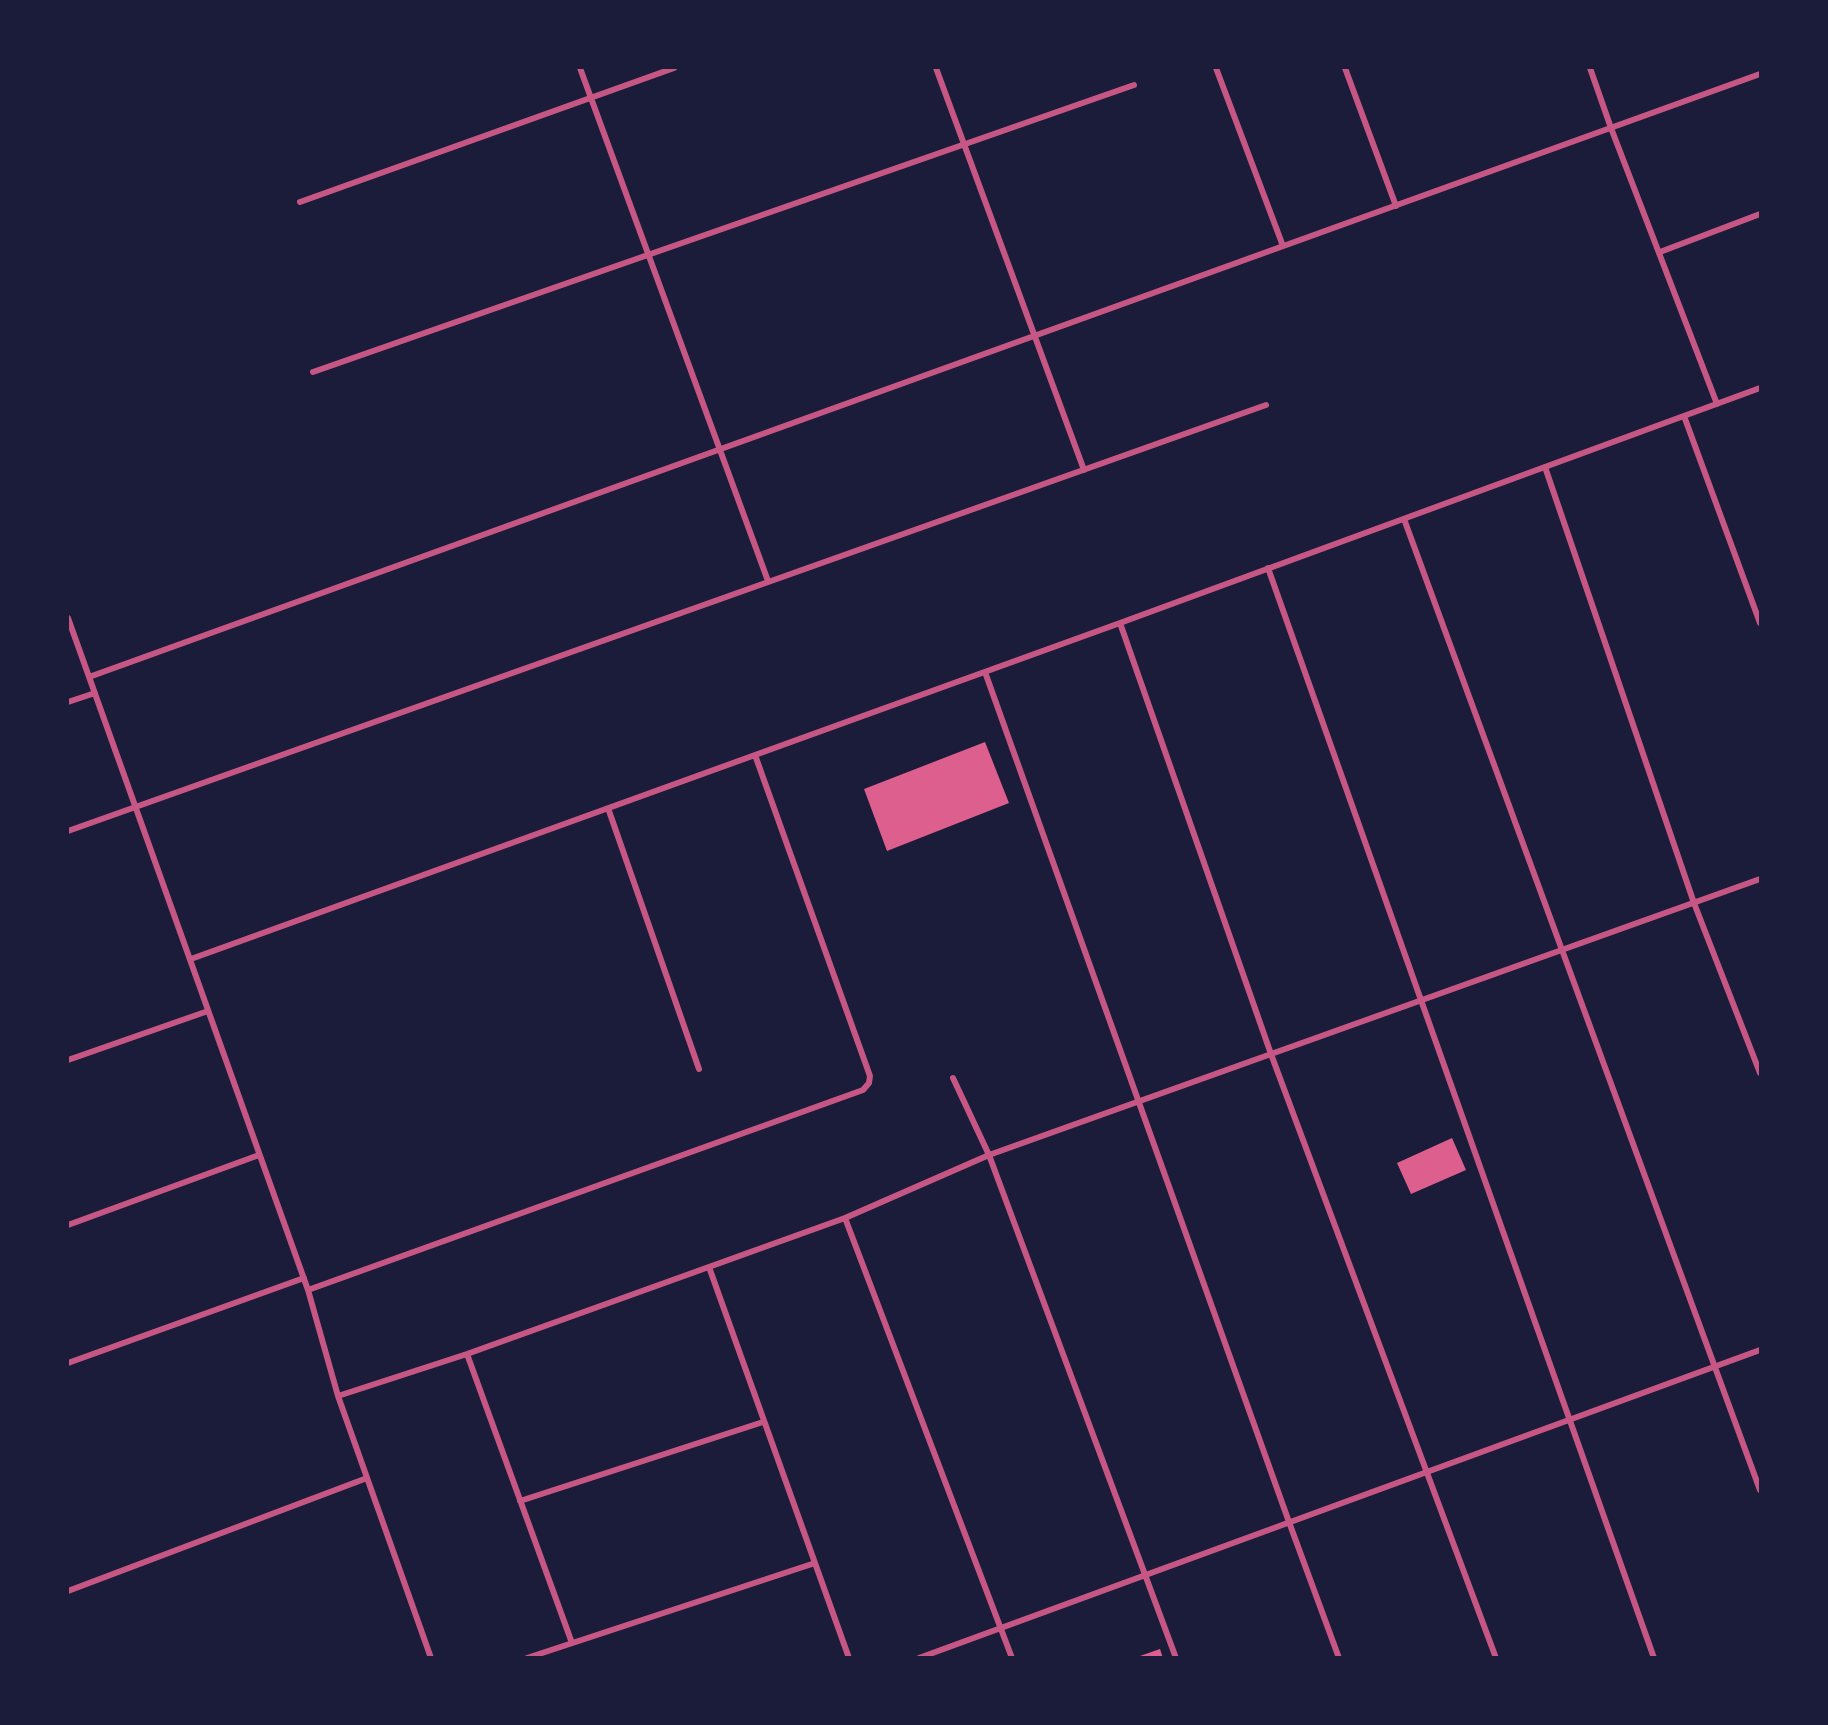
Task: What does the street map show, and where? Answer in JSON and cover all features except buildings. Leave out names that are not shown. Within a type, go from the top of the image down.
[{"type":"street","points":[[580,68],[768,581]]},
{"type":"street","points":[[300,202],[674,68]]},
{"type":"street","points":[[936,68],[1084,470]]},
{"type":"street","points":[[1216,68],[1283,246]]},
{"type":"street","points":[[1345,68],[1396,206]]},
{"type":"street","points":[[1590,68],[1717,404]]},
{"type":"street","points":[[89,677],[1761,74]]},
{"type":"street","points":[[313,372],[1134,85]]},
{"type":"street","points":[[1660,252],[1761,214]]},
{"type":"street","points":[[191,959],[1761,388]]},
{"type":"street","points":[[68,831],[1266,405]]},
{"type":"street","points":[[1684,416],[1761,623]]},
{"type":"street","points":[[1545,467],[1694,903],[1761,1073]]},
{"type":"street","points":[[1404,519],[1761,1490]]},
{"type":"street","points":[[1268,568],[1654,1658]]},
{"type":"street","points":[[68,618],[304,1278],[338,1396],[431,1658]]},
{"type":"street","points":[[1120,623],[1271,1054],[1496,1658]]},
{"type":"street","points":[[985,672],[1339,1658]]},
{"type":"street","points":[[68,702],[95,693]]},
{"type":"street","points":[[308,1290],[863,1090],[869,1083],[870,1076],[755,755]]},
{"type":"street","points":[[608,808],[699,1069]]},
{"type":"street","points":[[338,1396],[467,1354],[845,1218],[989,1155],[1761,879]]},
{"type":"street","points":[[68,1060],[208,1011]]},
{"type":"street","points":[[953,1078],[989,1155],[1176,1658]]},
{"type":"street","points":[[68,1225],[259,1155]]},
{"type":"street","points":[[845,1218],[1012,1658]]},
{"type":"street","points":[[709,1267],[849,1658]]},
{"type":"street","points":[[68,1363],[304,1278]]},
{"type":"street","points":[[919,1658],[1761,1350]]},
{"type":"street","points":[[467,1354],[572,1643]]},
{"type":"street","points":[[520,1501],[763,1422]]},
{"type":"street","points":[[68,1591],[367,1478]]},
{"type":"street","points":[[526,1658],[815,1563]]}]
